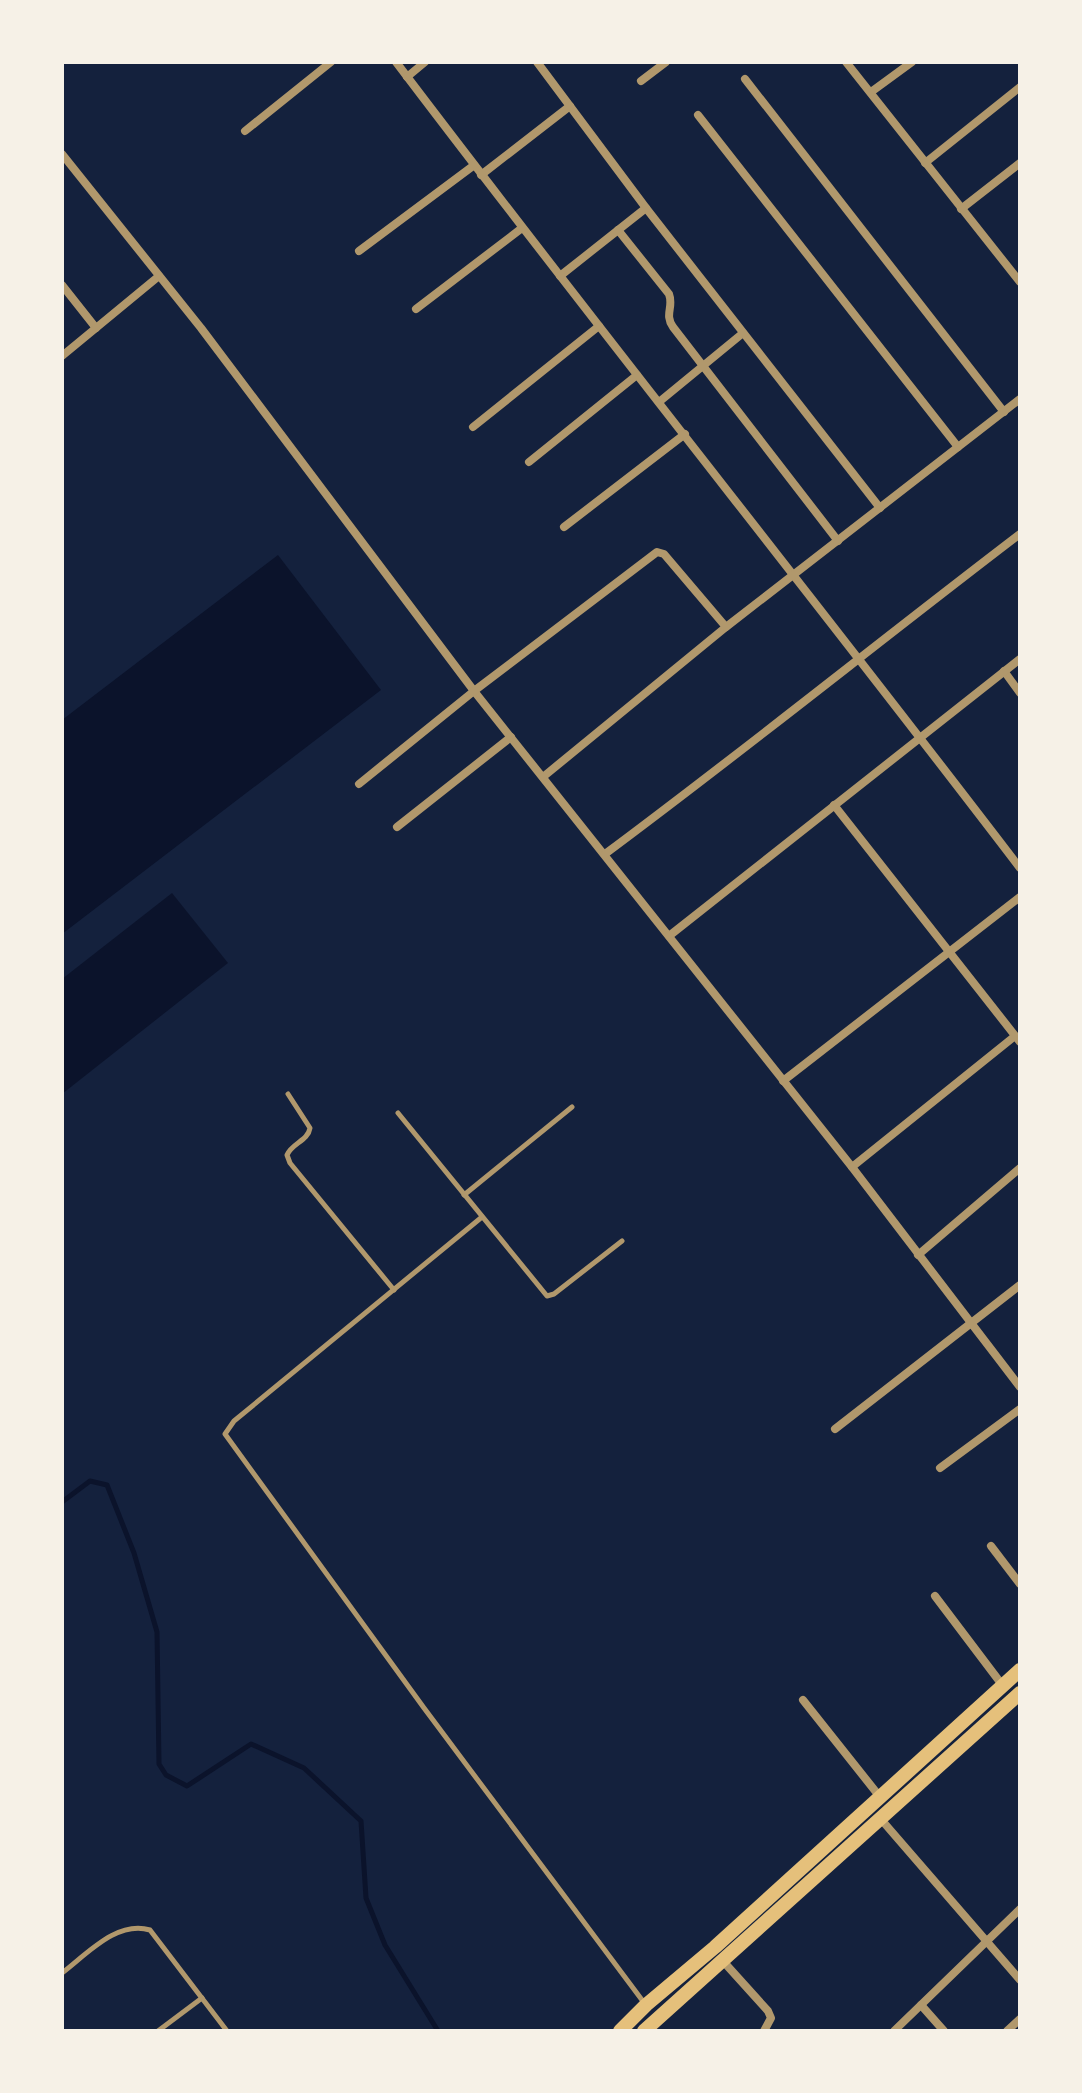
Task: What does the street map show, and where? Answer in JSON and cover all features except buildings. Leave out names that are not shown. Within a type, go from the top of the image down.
[{"type":"main road","points":[[644,2031],[722,1960],[1020,1670]]},
{"type":"main road","points":[[620,2031],[646,2005],[877,1807],[1020,1693]]},
{"type":"street","points":[[245,131],[331,62]]},
{"type":"street","points":[[396,62],[473,166],[685,434],[1020,868]]},
{"type":"street","points":[[407,77],[425,62]]},
{"type":"street","points":[[537,62],[646,208],[880,508]]},
{"type":"street","points":[[641,81],[666,62]]},
{"type":"street","points":[[846,62],[1018,277]]},
{"type":"street","points":[[871,92],[912,62]]},
{"type":"street","points":[[745,79],[1004,412]]},
{"type":"street","points":[[925,163],[1020,87]]},
{"type":"street","points":[[481,175],[570,106]]},
{"type":"street","points":[[698,115],[958,447]]},
{"type":"street","points":[[62,154],[159,276],[474,691],[852,1167],[1020,1387]]},
{"type":"street","points":[[961,209],[1020,163]]},
{"type":"street","points":[[359,251],[473,166]]},
{"type":"street","points":[[560,276],[646,208]]},
{"type":"street","points":[[416,309],[522,228]]},
{"type":"street","points":[[618,230],[669,294],[668,320],[838,541]]},
{"type":"street","points":[[62,356],[159,276]]},
{"type":"street","points":[[62,285],[96,328]]},
{"type":"street","points":[[473,427],[599,326]]},
{"type":"street","points":[[659,402],[743,333]]},
{"type":"street","points":[[529,462],[637,375]]},
{"type":"street","points":[[543,777],[726,627],[1020,399]]},
{"type":"street","points":[[564,527],[685,434]]},
{"type":"street","points":[[605,854],[727,763],[1020,534]]},
{"type":"street","points":[[359,784],[474,691],[657,552],[670,560],[726,627]]},
{"type":"street","points":[[669,936],[1020,659]]},
{"type":"street","points":[[1004,671],[1020,693]]},
{"type":"street","points":[[397,827],[511,737]]},
{"type":"street","points":[[834,805],[1018,1039],[852,1167]]},
{"type":"street","points":[[783,1081],[1020,897]]},
{"type":"street","points":[[918,1255],[1020,1168]]},
{"type":"street","points":[[835,1429],[1020,1285]]},
{"type":"street","points":[[940,1468],[1020,1409]]},
{"type":"street","points":[[991,1546],[1020,1584]]},
{"type":"street","points":[[935,1596],[1003,1686]]},
{"type":"street","points":[[803,1700],[877,1807],[985,1942],[1020,1980]]},
{"type":"street","points":[[894,2031],[1020,1909]]},
{"type":"street","points":[[722,1960],[768,2011],[771,2018],[764,2031]]},
{"type":"street","points":[[921,2005],[944,2031]]},
{"type":"street","points":[[1007,2031],[1020,2019]]},
{"type":"lane","points":[[288,1094],[310,1128],[308,1136],[289,1149],[287,1155],[290,1163],[394,1290]]},
{"type":"lane","points":[[464,1195],[572,1107]]},
{"type":"lane","points":[[398,1113],[547,1296],[554,1294],[622,1241]]},
{"type":"lane","points":[[482,1217],[234,1421],[225,1434],[424,1708],[646,2005]]},
{"type":"lane","points":[[62,1973],[115,1933],[135,1926],[150,1930],[227,2031]]},
{"type":"lane","points":[[158,2031],[202,1998]]},
{"type":"water","points":[[278,555],[381,690],[62,934],[62,720]]},
{"type":"water","points":[[172,893],[228,963],[62,1094],[62,979]]},
{"type":"waterway","points":[[62,1502],[90,1481],[107,1485],[134,1553],[157,1632],[159,1764],[166,1775],[187,1786],[251,1744],[304,1768],[361,1821],[366,1898],[385,1945],[438,2031]]}]
